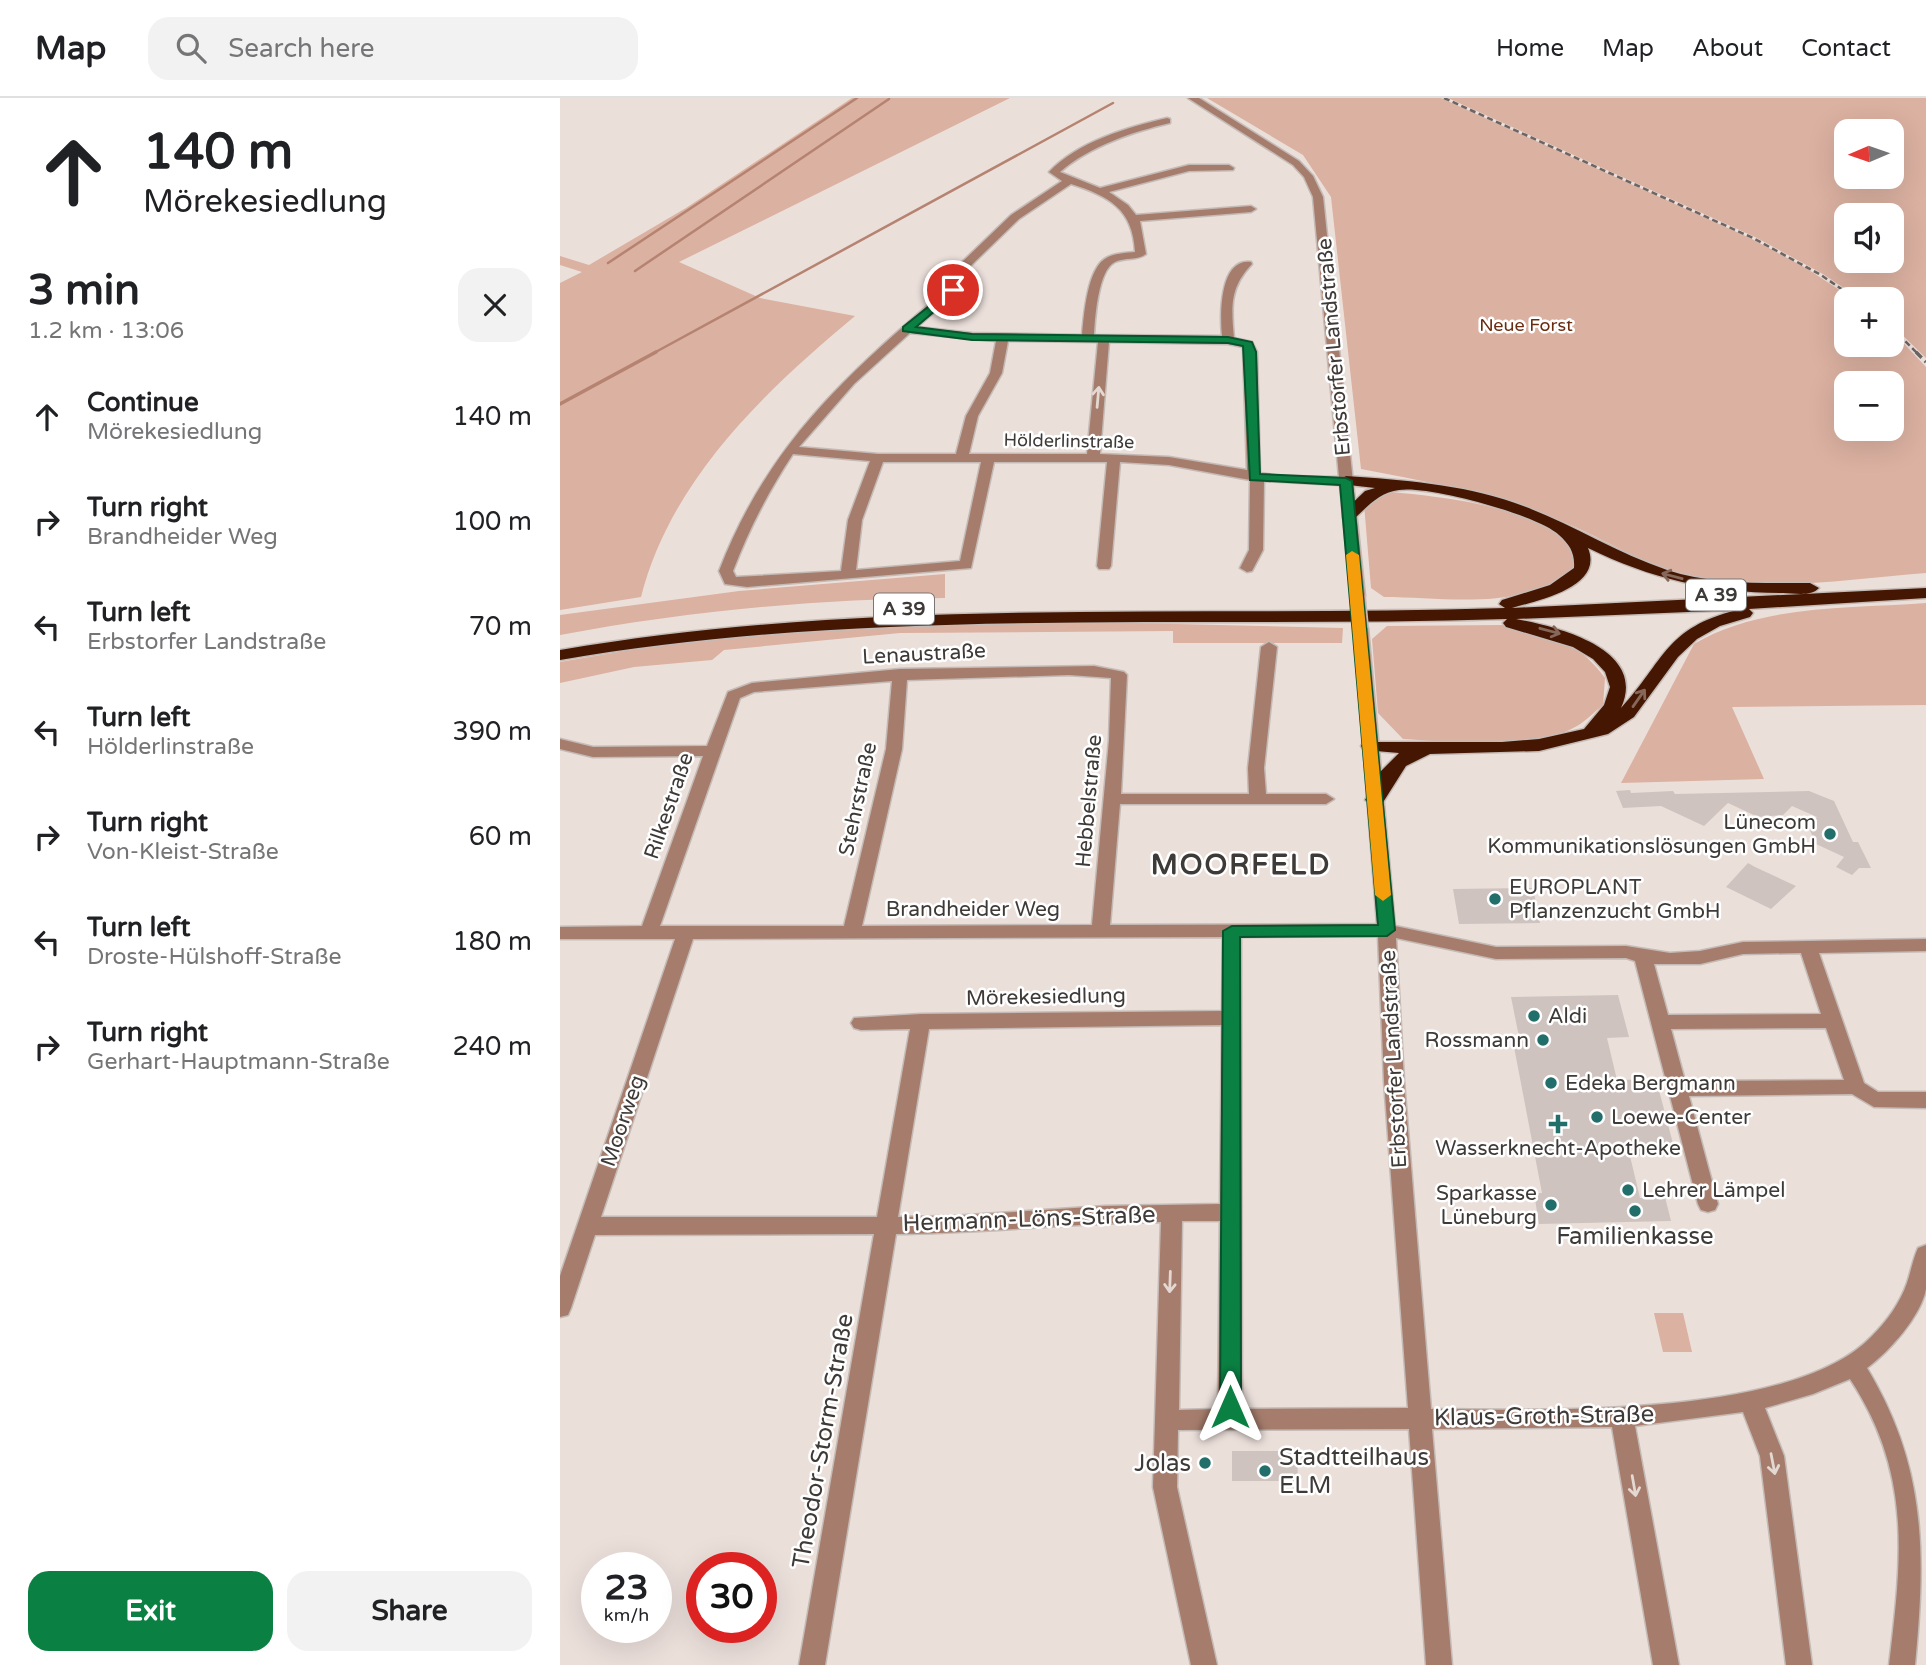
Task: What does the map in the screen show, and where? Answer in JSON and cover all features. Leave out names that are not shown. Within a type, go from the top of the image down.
[{"type":"highway","points":[[1346,481],[1411,485],[1487,499],[1557,525],[1646,568],[1695,582],[1751,589],[1837,589]]},
{"type":"highway","points":[[1349,515],[1371,494],[1411,485]]},
{"type":"highway","points":[[1508,604],[1556,589],[1582,570],[1584,557],[1578,544],[1557,525]]},
{"type":"highway","name":"A 39","points":[[560,644],[696,621],[809,612],[1508,604],[1837,589],[1926,582]]},
{"type":"highway","name":"A 39","points":[[560,655],[696,632],[807,622],[961,618],[1434,616],[1785,603],[1926,593]]},
{"type":"highway","points":[[1371,746],[1545,745],[1606,729],[1622,719],[1685,636],[1724,618],[1785,603]]},
{"type":"highway","points":[[1434,616],[1535,627],[1580,641],[1596,652],[1609,665],[1616,679],[1618,695],[1602,721],[1585,735]]},
{"type":"highway","points":[[1375,800],[1397,762],[1417,752],[1439,747]]},
{"type":"street","name":"Erbstorfer Landstraße","points":[[1193,98],[1288,157],[1308,176],[1318,197],[1358,596],[1387,930],[1394,1081],[1440,1665]]},
{"type":"street","points":[[1088,336],[1093,297],[1103,264],[1110,259],[1141,254],[1141,236],[1135,218],[1119,202],[1054,172],[1116,137],[1148,124],[1167,121]]},
{"type":"street","points":[[1100,191],[1189,168],[1229,168]]},
{"type":"street","points":[[988,458],[972,520],[967,565],[747,583],[730,581],[726,571],[735,542],[757,498],[790,450],[850,382],[953,290],[948,282],[1015,217],[1070,180]]},
{"type":"street","points":[[1135,218],[1251,209]]},
{"type":"street","points":[[1228,340],[1229,292],[1233,279],[1247,264]]},
{"type":"street","points":[[907,329],[950,336],[1088,336],[1228,340],[1248,344],[1251,352],[1256,477],[1256,550],[1247,568]]},
{"type":"street","points":[[962,458],[972,416],[996,373],[1003,337]]},
{"type":"street","points":[[1093,457],[1104,337]]},
{"type":"street","name":"Hölderlinstraße","points":[[790,450],[878,458],[1093,457],[1169,461],[1256,477],[1346,481]]},
{"type":"street","points":[[848,574],[855,520],[878,458]]},
{"type":"street","points":[[1104,566],[1114,458]]},
{"type":"street","points":[[1258,798],[1256,768],[1269,648]]},
{"type":"street","name":"Lenaustraße","points":[[733,695],[752,688],[900,674],[1105,671],[1119,675]]},
{"type":"street","name":"Stehrstraße","points":[[852,932],[894,749],[900,674]]},
{"type":"street","name":"Hebbelstraße","points":[[1100,932],[1112,799],[1119,675]]},
{"type":"street","name":"Rilkestraße","points":[[649,933],[733,695]]},
{"type":"street","points":[[560,744],[593,752],[712,751]]},
{"type":"street","points":[[1112,799],[1326,799]]},
{"type":"street","name":"Brandheider Weg","points":[[560,933],[1387,930],[1485,952],[1626,952],[1643,958],[1715,957],[1744,948],[1926,945]]},
{"type":"street","points":[[1230,1419],[1232,931]]},
{"type":"street","name":"Moorweg","points":[[560,1308],[686,933]]},
{"type":"street","points":[[1808,948],[1856,1087]]},
{"type":"street","points":[[1643,958],[1708,1204]]},
{"type":"street","name":"Mörekesiedlung","points":[[861,1023],[1231,1018]]},
{"type":"street","name":"Theodor-Storm-Straße","points":[[812,1665],[921,1021]]},
{"type":"street","points":[[1660,1023],[1833,1021]]},
{"type":"street","points":[[1678,1089],[1856,1087],[1874,1099],[1926,1100]]},
{"type":"street","name":"Hermann-Löns-Straße","points":[[886,1225],[952,1225],[1231,1212]]},
{"type":"street","name":"Hermann-Löns-Straße","points":[[1172,1213],[1166,1487],[1200,1664]]},
{"type":"street","points":[[588,1226],[886,1225]]},
{"type":"street","name":"Klaus-Groth-Straße","points":[[1420,1419],[1622,1419],[1750,1400],[1803,1387],[1853,1365],[1897,1322],[1918,1286],[1926,1254]]},
{"type":"street","points":[[1853,1365],[1888,1417],[1909,1484],[1912,1530],[1902,1665]]},
{"type":"street","points":[[1750,1400],[1772,1457],[1799,1665]]},
{"type":"street","points":[[1166,1420],[1420,1419]]},
{"type":"street","points":[[1622,1419],[1666,1665]]},
{"type":"green space","points":[[852,98],[1010,98],[679,262],[760,298],[855,316],[756,407],[698,476],[674,514],[655,554],[641,597],[560,610],[560,283],[582,272],[560,265],[560,256],[589,265],[686,208]]},
{"type":"green space","name":"Neue Forst","points":[[1207,98],[1441,98],[1750,238],[1806,268],[1835,287],[1834,357],[1904,357],[1904,344],[1926,367],[1926,573],[1783,584],[1698,578],[1662,568],[1578,528],[1512,503],[1361,469],[1331,197],[1303,155]]},
{"type":"green space","points":[[1448,98],[1926,98],[1926,358],[1904,337],[1904,287],[1842,287],[1755,237]]},
{"type":"green space","points":[[1392,492],[1470,502],[1530,519],[1554,532],[1569,549],[1573,569],[1553,583],[1531,592],[1507,597],[1384,597],[1371,588],[1364,504]]},
{"type":"green space","points":[[945,574],[945,598],[752,608],[656,619],[560,635],[560,615],[739,591]]},
{"type":"green space","points":[[1926,603],[1926,705],[1732,707],[1764,779],[1621,783],[1694,644],[1720,631],[1777,615],[1837,608]]},
{"type":"green space","points":[[1048,621],[1343,628],[1342,643],[1173,643],[1173,631],[900,633],[724,650],[712,660],[634,667],[560,683],[560,662],[707,637],[796,628]]},
{"type":"green space","points":[[1502,625],[1560,640],[1583,654],[1605,678],[1603,705],[1580,724],[1559,734],[1538,739],[1492,743],[1403,739],[1378,713],[1372,639],[1387,626]]},
{"type":"green space","points":[[1654,1313],[1683,1313],[1692,1352],[1663,1352]]},
{"type":"building","name":"Lünecom Kommunikationslösungen GmbH","points":[[1630,790],[1631,793],[1673,791],[1675,794],[1809,791],[1834,801],[1853,842],[1858,842],[1871,868],[1859,868],[1852,875],[1836,867],[1844,857],[1816,844],[1808,826],[1817,817],[1792,806],[1783,815],[1758,817],[1728,803],[1704,826],[1661,806],[1623,808],[1616,791]]},
{"type":"building","points":[[1748,863],[1796,886],[1771,909],[1726,887]]},
{"type":"building","name":"EUROPLANT Pflanzenzucht GmbH","points":[[1533,888],[1540,923],[1459,924],[1453,889]]},
{"type":"building","name":"Loewe-Center","points":[[1618,995],[1629,1037],[1607,1038],[1617,1080],[1656,1079],[1676,1155],[1630,1156],[1640,1198],[1665,1197],[1671,1221],[1539,1224],[1534,1193],[1542,1193],[1514,1047],[1521,1047],[1511,997]]},
{"type":"building","name":"Stadtteilhaus ELM","points":[[1232,1451],[1297,1451],[1298,1481],[1232,1481]]},
{"type":"waterway","points":[[608,263],[857,98]]},
{"type":"waterway","points":[[635,271],[889,99]]},
{"type":"waterway","points":[[652,354],[1113,103]]},
{"type":"waterway","points":[[560,404],[656,352]]},
{"type":"railway","points":[[1444,98],[1753,238],[1838,287]]},
{"type":"railway","points":[[1904,340],[1926,362]]},
{"type":"slow traffic","points":[[1352,555],[1360,612],[1383,895]]},
{"type":"place","name":"Lünecom Kommunikationslösungen GmbH","points":[[1830,834]]},
{"type":"place","name":"EUROPLANT Pflanzenzucht GmbH","points":[[1495,899]]},
{"type":"place","name":"Aldi","points":[[1534,1016]]},
{"type":"place","name":"Rossmann","points":[[1543,1040]]},
{"type":"place","name":"Edeka Bergmann","points":[[1551,1083]]},
{"type":"place","name":"Loewe-Center","points":[[1597,1117]]},
{"type":"place","name":"Wasserknecht-Apotheke","points":[[1558,1124]]},
{"type":"place","name":"Lehrer Lämpel","points":[[1628,1190]]},
{"type":"place","name":"Sparkasse Lüneburg","points":[[1551,1205]]},
{"type":"place","name":"Familienkasse","points":[[1635,1211]]},
{"type":"place","name":"Jolas","points":[[1205,1463]]},
{"type":"place","name":"Stadtteilhaus ELM","points":[[1265,1471]]},
{"type":"district","name":"MOORFELD","points":[[1241,865]]},
{"type":"route","points":[[953,290],[907,329],[972,337],[1228,340],[1248,344],[1251,352],[1254,477],[1346,481],[1387,930],[1232,931],[1230,1407]]}]
